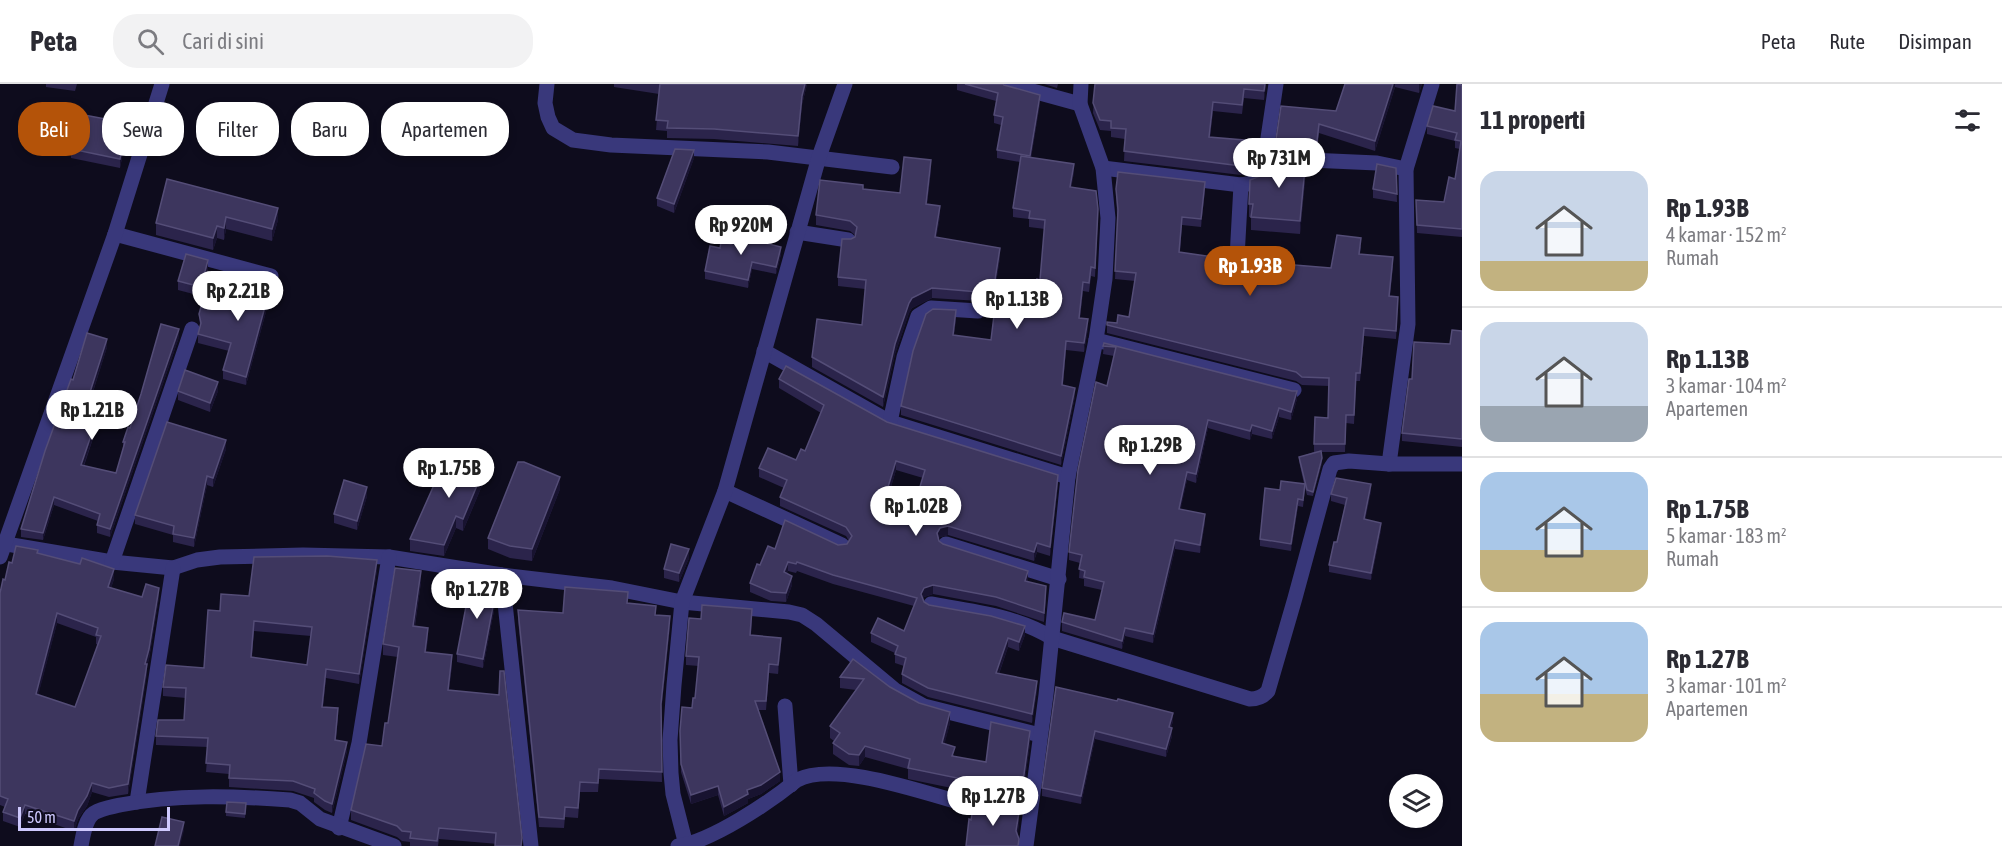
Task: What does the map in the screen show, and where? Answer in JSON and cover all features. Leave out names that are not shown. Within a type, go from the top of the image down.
[{"type":"street","points":[[162,84],[115,234],[1,548],[173,568],[196,560],[220,557],[303,555],[389,557],[502,575],[612,588],[682,602],[789,612],[802,615],[816,624],[908,699],[924,706],[1040,735]]},
{"type":"street","points":[[547,84],[545,103],[553,128],[573,140],[611,145],[768,152],[892,167]]},
{"type":"street","points":[[845,84],[819,157],[725,491],[682,602],[670,740],[673,794],[682,845],[726,828],[804,776],[822,773],[841,773],[1019,817]]},
{"type":"street","points":[[1007,84],[1080,104]]},
{"type":"street","points":[[1026,846],[1019,817],[1040,735],[1059,579],[1068,477],[1096,340],[1105,279],[1108,218],[1103,168],[1080,104],[1081,84]]},
{"type":"street","points":[[1103,168],[1241,184],[1253,183],[1259,179],[1265,158],[1276,84]]},
{"type":"street","points":[[1389,464],[1408,324],[1406,169],[1432,84]]},
{"type":"street","points":[[1265,158],[1377,163],[1406,169]]},
{"type":"street","points":[[1236,276],[1241,184]]},
{"type":"street","points":[[797,232],[848,240]]},
{"type":"street","points":[[115,234],[271,276]]},
{"type":"street","points":[[890,422],[904,357],[918,316],[931,308],[978,311]]},
{"type":"street","points":[[112,562],[192,329]]},
{"type":"street","points":[[1096,340],[1294,390]]},
{"type":"street","points":[[764,351],[890,422],[1068,477]]},
{"type":"street","points":[[932,604],[1037,628],[1052,638],[1250,699],[1264,696],[1268,691],[1330,469],[1334,463],[1342,461],[1389,464],[1462,464]]},
{"type":"street","points":[[725,491],[842,544]]},
{"type":"street","points":[[946,544],[1059,579]]},
{"type":"street","points":[[339,828],[359,743],[389,557]]},
{"type":"street","points":[[137,802],[173,568]]},
{"type":"street","points":[[502,575],[531,846]]},
{"type":"street","points":[[785,706],[791,784]]},
{"type":"street","points":[[81,846],[88,820],[92,814],[101,809],[137,802],[211,796],[290,800],[300,803],[320,819],[339,828],[394,846]]},
{"type":"building","points":[[660,84],[805,84],[798,136],[714,129],[667,128],[668,121],[656,120]]},
{"type":"building","points":[[965,84],[1003,84],[1040,95],[1030,156],[997,150],[1003,117],[994,115],[998,93]]},
{"type":"building","points":[[1095,84],[1265,84],[1264,91],[1244,89],[1242,105],[1213,102],[1209,137],[1256,141],[1251,164],[1241,166],[1124,151],[1126,129],[1111,128],[1111,121],[1100,120],[1093,103]]},
{"type":"building","points":[[1345,84],[1393,84],[1375,141],[1319,124],[1317,141],[1276,139],[1281,106],[1336,111]]},
{"type":"building","points":[[1457,84],[1462,85],[1462,229],[1417,225],[1416,200],[1444,202],[1449,177],[1455,179],[1461,141],[1455,140],[1457,133],[1427,126],[1433,106],[1455,111]]},
{"type":"building","points":[[90,116],[102,118],[102,155],[90,153]]},
{"type":"building","points":[[675,149],[694,150],[674,204],[657,198]]},
{"type":"building","points":[[1272,155],[1306,157],[1300,221],[1251,217],[1253,204],[1249,204],[1250,180],[1265,174]]},
{"type":"building","points":[[105,156],[121,156],[120,159]]},
{"type":"building","points":[[1021,156],[1074,164],[1070,187],[1096,191],[1098,209],[1095,268],[1091,267],[1089,283],[1083,282],[1079,318],[1088,319],[1084,343],[1066,341],[1062,385],[1075,388],[1061,456],[901,406],[913,351],[926,314],[933,309],[956,310],[953,335],[991,340],[995,307],[1034,311],[1037,279],[1040,280],[1045,220],[1029,218],[1030,211],[1013,208]]},
{"type":"building","points":[[904,157],[931,160],[926,204],[940,206],[935,237],[1000,248],[992,299],[987,299],[984,293],[979,292],[932,288],[912,298],[895,344],[883,397],[812,357],[817,319],[862,325],[866,280],[838,277],[842,239],[855,237],[857,227],[850,221],[816,215],[820,180],[863,185],[863,189],[900,193]]},
{"type":"building","points":[[1377,164],[1396,168],[1397,194],[1373,189]]},
{"type":"building","points":[[1118,172],[1205,182],[1201,219],[1182,217],[1179,252],[1227,259],[1227,272],[1235,278],[1244,274],[1246,261],[1331,268],[1337,235],[1361,238],[1359,254],[1393,257],[1389,296],[1398,297],[1396,331],[1364,328],[1360,373],[1356,373],[1354,415],[1346,415],[1345,444],[1314,444],[1315,417],[1328,418],[1329,378],[1302,377],[1296,372],[1107,325],[1107,322],[1117,323],[1118,315],[1129,317],[1136,273],[1115,271]]},
{"type":"building","points":[[167,179],[278,208],[272,229],[226,217],[224,228],[217,226],[213,238],[156,223]]},
{"type":"building","points":[[734,229],[751,232],[749,239],[781,247],[776,267],[752,262],[748,280],[705,271],[710,246],[720,248],[721,242],[731,244]]},
{"type":"building","points":[[186,254],[208,260],[201,287],[178,281]]},
{"type":"building","points":[[253,272],[277,277],[271,300],[267,299],[246,377],[223,370],[231,343],[198,334],[201,323],[199,314],[204,296],[241,306],[243,299],[246,300]]},
{"type":"building","points":[[161,324],[179,329],[110,529],[97,525],[100,514],[54,497],[43,533],[21,529],[45,451],[71,379],[73,380],[87,333],[107,339],[84,411],[98,415],[81,465],[116,473],[125,442],[123,442],[141,394]]},
{"type":"building","points":[[1452,330],[1462,331],[1462,439],[1402,433],[1409,379],[1412,379],[1414,342],[1450,344]]},
{"type":"building","points":[[1104,343],[1297,391],[1291,412],[1279,408],[1272,431],[1252,425],[1250,431],[1208,420],[1196,474],[1187,472],[1179,509],[1205,514],[1200,545],[1175,540],[1153,634],[1125,628],[1122,641],[1062,622],[1064,613],[1095,620],[1104,582],[1084,577],[1085,571],[1079,569],[1082,555],[1069,552],[1078,470],[1096,382],[1107,386],[1116,347],[1103,346]]},
{"type":"building","points":[[786,366],[887,422],[1058,475],[1050,547],[1037,543],[1034,552],[948,526],[940,528],[937,533],[939,541],[943,544],[1028,571],[1025,581],[1046,586],[1044,613],[996,597],[933,585],[924,588],[921,594],[924,602],[929,605],[991,616],[1025,626],[1019,642],[1008,638],[996,673],[1037,681],[1032,714],[928,688],[902,674],[906,658],[895,654],[898,646],[871,633],[878,618],[904,631],[917,598],[833,575],[797,562],[796,564],[788,562],[784,572],[792,576],[786,593],[771,592],[750,583],[757,564],[760,565],[768,546],[775,549],[785,520],[838,545],[847,544],[852,536],[846,527],[780,497],[787,480],[759,468],[768,448],[796,460],[801,449],[805,451],[824,405],[779,379]],"holes":[[[896,461],[925,470],[910,520],[880,513]]]},
{"type":"building","points":[[185,370],[218,382],[210,403],[178,391]]},
{"type":"building","points":[[167,422],[226,440],[213,478],[207,476],[194,538],[173,534],[174,526],[135,515]]},
{"type":"building","points":[[456,451],[486,464],[463,519],[456,516],[444,545],[410,539],[442,467],[448,470]]},
{"type":"building","points":[[1321,451],[1322,458],[1313,492],[1307,490],[1299,457]]},
{"type":"building","points":[[518,462],[524,462],[560,477],[532,549],[510,546],[488,538]]},
{"type":"building","points":[[1336,478],[1371,484],[1364,519],[1381,523],[1371,573],[1329,565],[1347,498],[1331,494]]},
{"type":"building","points":[[344,480],[367,487],[357,521],[334,514]]},
{"type":"building","points":[[1281,481],[1305,484],[1303,500],[1298,499],[1291,544],[1260,539],[1265,488],[1280,490]]},
{"type":"building","points":[[671,544],[689,549],[679,573],[664,569]]},
{"type":"building","points":[[16,546],[38,550],[37,553],[80,564],[82,558],[114,569],[108,587],[142,597],[146,584],[159,588],[145,664],[147,664],[128,784],[109,788],[92,783],[74,821],[25,805],[20,818],[3,812],[8,799],[0,796],[0,593],[9,562],[12,563]],"holes":[[[57,613],[98,628],[96,635],[101,636],[75,707],[36,694]]]},
{"type":"building","points":[[327,556],[377,560],[359,674],[326,669],[322,707],[338,708],[335,740],[347,742],[332,804],[314,793],[315,789],[293,781],[229,778],[230,765],[206,763],[208,738],[156,736],[158,720],[184,720],[186,688],[163,687],[166,665],[204,668],[208,610],[220,611],[221,594],[249,596],[254,557]],"holes":[[[254,621],[312,627],[307,665],[251,657]]]},
{"type":"building","points":[[395,568],[421,571],[413,626],[428,628],[425,652],[452,655],[448,690],[499,695],[500,671],[504,671],[521,846],[495,846],[496,833],[439,828],[437,841],[410,838],[411,832],[402,831],[397,826],[351,810],[366,744],[382,746],[385,723],[388,723],[399,647],[383,644]]},
{"type":"building","points":[[471,580],[494,584],[495,596],[483,659],[457,654]]},
{"type":"building","points":[[565,587],[628,592],[627,603],[656,606],[655,615],[670,616],[661,704],[662,772],[599,769],[598,783],[580,782],[578,808],[565,807],[564,819],[539,817],[518,610],[563,613]]},
{"type":"building","points":[[702,605],[752,609],[750,635],[781,638],[778,665],[769,664],[766,701],[755,701],[780,772],[761,785],[747,790],[748,794],[724,807],[718,786],[691,795],[681,764],[682,707],[692,708],[699,657],[686,656],[689,618],[701,619]]},
{"type":"building","points":[[853,659],[890,687],[919,703],[950,712],[942,743],[955,747],[952,756],[986,762],[991,722],[1030,731],[1021,796],[971,785],[972,781],[908,768],[910,759],[865,746],[859,755],[849,754],[833,743],[840,733],[830,726],[864,679],[840,677]]},
{"type":"building","points":[[1056,687],[1173,713],[1169,727],[1172,728],[1166,749],[1095,731],[1081,796],[1042,788]]},
{"type":"building","points":[[227,802],[246,803],[245,814],[226,812]]},
{"type":"building","points":[[974,803],[1019,812],[1016,831],[1019,839],[1018,846],[966,846],[969,819],[971,820]]},
{"type":"building","points":[[162,817],[184,822],[178,846],[155,846]]}]
